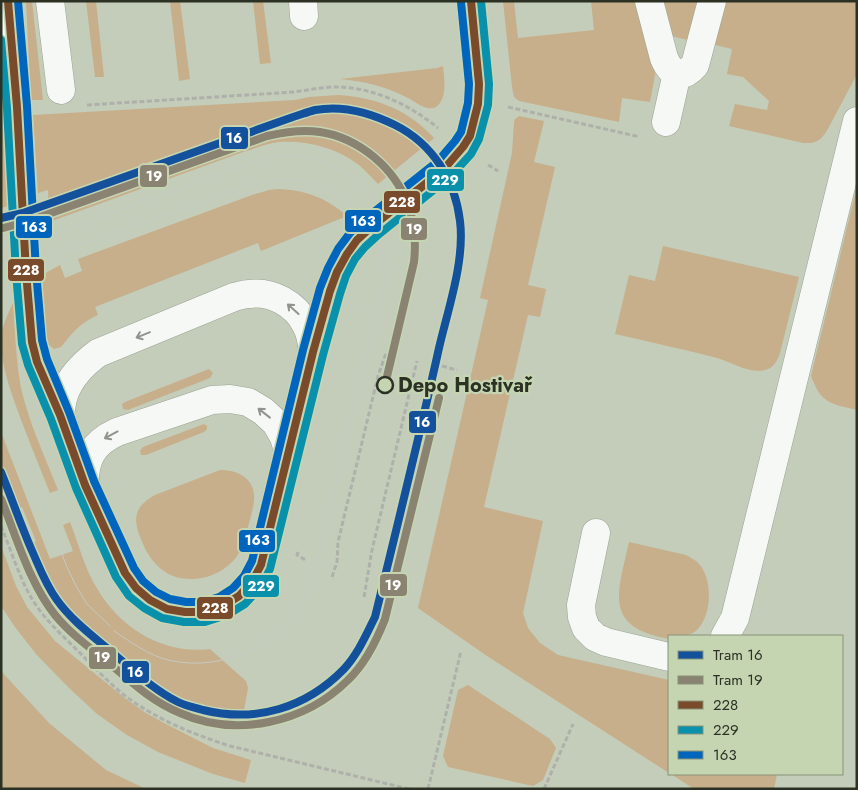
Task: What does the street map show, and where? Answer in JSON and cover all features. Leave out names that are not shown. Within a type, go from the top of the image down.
[{"type":"street","points":[[8,1],[17,107],[26,272],[32,342],[37,362],[60,415],[85,485],[125,573],[136,588],[150,600],[167,609],[185,612],[204,612],[222,606],[239,596],[252,582],[261,565],[313,352],[336,272],[357,240],[444,170],[464,148],[470,136],[478,104],[479,84],[470,1]]},
{"type":"street","points":[[50,1],[71,98]]},
{"type":"street","points":[[649,1],[667,66],[671,70],[683,74],[690,71],[695,65],[712,1]]},
{"type":"street","points":[[666,122],[677,73]]},
{"type":"street","points":[[726,635],[735,618],[857,121]]},
{"type":"street","points":[[60,415],[64,396],[72,378],[84,364],[98,353],[248,294],[277,297],[290,305],[306,325],[311,338],[313,352]]},
{"type":"street","points":[[85,485],[87,463],[91,453],[107,436],[212,400],[230,399],[248,402],[263,411],[276,423],[284,437],[289,454]]},
{"type":"street","points":[[596,533],[580,605],[586,628],[595,637],[606,642],[668,657]]},
{"type":"path","points":[[71,98],[294,92],[322,88],[352,88],[372,93],[408,107],[424,116],[443,133]]},
{"type":"path","points":[[508,107],[636,136],[641,116],[666,122]]},
{"type":"path","points":[[332,577],[337,562],[338,542],[375,386],[386,354]]},
{"type":"path","points":[[364,597],[372,550],[417,361]]},
{"type":"path","points":[[442,366],[457,370]]},
{"type":"path","points":[[1,526],[24,585],[44,616],[124,694],[153,714],[179,728],[230,746],[409,789]]},
{"type":"path","points":[[299,548],[298,555],[307,561]]},
{"type":"path","points":[[428,789],[461,651]]},
{"type":"path","points":[[544,789],[573,724]]},
{"type":"shaded area","points":[[26,1],[32,1],[43,100],[31,100]]},
{"type":"shaded area","points":[[86,1],[96,1],[104,77],[95,77]]},
{"type":"shaded area","points":[[170,1],[180,1],[190,79],[179,81]]},
{"type":"shaded area","points":[[253,1],[263,1],[271,63],[260,64]]},
{"type":"shaded area","points":[[503,1],[514,1],[518,38],[594,30],[591,1],[639,1],[654,62],[655,75],[650,102],[622,98],[619,122],[519,101],[514,97],[512,87]]},
{"type":"shaded area","points":[[654,1],[705,1],[688,40],[667,35]]},
{"type":"shaded area","points":[[721,1],[857,1],[857,74],[829,127],[819,140],[812,143],[803,143],[729,126],[735,104],[767,110],[769,101],[743,77],[727,74],[732,49],[711,44]]},
{"type":"shaded area","points":[[443,66],[444,93],[440,103],[433,108],[422,106],[403,95],[383,87],[340,79],[437,68]]},
{"type":"shaded area","points":[[338,95],[378,102],[390,107],[414,120],[434,138],[378,184],[351,159],[332,150],[300,142],[279,142],[246,151],[49,222],[48,190],[38,193],[33,115],[295,100]]},
{"type":"shaded area","points":[[1,113],[3,113],[8,206],[1,208]]},
{"type":"shaded area","points":[[519,116],[544,121],[534,162],[555,167],[528,285],[546,289],[540,317],[528,315],[484,507],[543,521],[523,613],[528,628],[540,643],[558,655],[668,680],[668,772],[487,656],[418,608],[488,300],[480,298],[512,153],[515,119]]},
{"type":"shaded area","points":[[857,186],[857,410],[825,399],[821,396],[811,376]]},
{"type":"shaded area","points":[[278,189],[297,191],[315,196],[332,204],[347,216],[261,251],[258,243],[95,307],[98,315],[77,328],[61,347],[54,349],[47,343],[42,275],[60,265],[65,278],[82,271],[78,259],[252,195]]},
{"type":"shaded area","points":[[663,246],[799,277],[780,353],[773,366],[765,370],[753,370],[717,358],[615,334],[629,275],[655,281]]},
{"type":"shaded area","points":[[13,303],[17,356],[24,401],[58,490],[50,493],[15,404],[3,359],[1,336],[4,323]]},
{"type":"shaded area","points":[[209,369],[213,373],[210,378],[128,410],[123,409],[122,404],[125,402]]},
{"type":"shaded area","points":[[204,424],[207,426],[207,429],[204,432],[146,455],[141,455],[140,451],[143,447]]},
{"type":"shaded area","points":[[1,432],[50,559],[73,551],[63,525],[70,522],[93,582],[119,617],[146,636],[161,643],[193,650],[210,649],[246,681],[248,688],[241,727],[224,726],[201,721],[178,714],[155,702],[88,650],[67,632],[48,611],[30,582],[8,526],[14,524],[22,547],[36,541],[22,507],[12,511],[3,488],[1,488]]},
{"type":"shaded area","points":[[220,470],[227,470],[245,477],[254,493],[254,504],[241,550],[231,563],[215,574],[194,579],[174,576],[158,566],[146,550],[138,532],[136,519],[139,508],[155,495]]},
{"type":"shaded area","points":[[629,542],[686,555],[699,564],[707,580],[709,600],[704,619],[693,633],[687,635],[668,635],[668,639],[633,626],[624,616],[620,605],[621,577]]},
{"type":"shaded area","points":[[1,546],[16,586],[27,607],[55,641],[146,713],[213,748],[251,760],[245,783],[213,774],[158,752],[127,735],[97,714],[68,687],[36,654],[1,606]]},
{"type":"shaded area","points":[[1,671],[49,723],[106,770],[146,789],[1,789]]},
{"type":"shaded area","points":[[468,685],[550,739],[556,748],[543,780],[533,786],[448,767],[443,756],[458,690]]},
{"type":"shaded area","points":[[673,775],[777,775],[774,789],[694,789]]},
{"type":"tram line","name":"16","points":[[1,218],[23,213],[315,110],[346,109],[376,117],[395,125],[420,142],[431,153],[440,165],[453,191],[460,221],[461,236],[455,285],[375,617],[358,651],[344,669],[313,694],[297,703],[261,713],[223,714],[181,703],[144,680],[69,615],[57,600],[46,583],[38,565],[1,472]]},
{"type":"tram line","name":"19","points":[[3,228],[26,222],[267,136],[293,131],[313,131],[334,135],[362,148],[385,167],[402,191],[414,226],[414,262],[385,385]]},
{"type":"tram line","points":[[1,270],[20,252],[43,239],[252,162],[283,156],[307,157],[335,166],[348,174],[360,183],[379,204],[387,222],[389,235],[388,266],[314,577],[311,587],[297,611],[283,627],[267,640],[230,658],[210,662],[189,663],[161,658],[140,648],[114,631]]},
{"type":"tram line","points":[[1,304],[19,280],[43,262],[61,252],[258,182],[279,179],[292,179],[319,185],[344,199],[364,219],[372,231],[381,252],[383,269]]},
{"type":"tram line","name":"19","points":[[1,499],[24,559],[46,602],[66,627],[84,643],[149,696],[180,713],[202,721],[224,724],[246,725],[269,722],[291,716],[331,695],[354,674],[374,644],[385,619],[439,398]]},
{"type":"tram line","points":[[1,400],[76,586],[87,604],[110,626]]},
{"type":"transit line","name":"228","points":[[8,1],[17,107],[26,272],[32,342],[37,362],[60,415],[85,485],[125,573],[136,588],[150,600],[167,609],[185,612],[204,612],[223,606],[239,596],[252,582],[261,565],[313,352],[330,291],[337,272],[347,254],[357,240],[370,228],[444,169],[470,136],[478,104],[479,84],[471,1]]},
{"type":"transit line","name":"163","points":[[18,1],[27,106],[36,271],[42,340],[47,359],[94,481],[134,568],[143,581],[156,592],[170,599],[186,602],[202,602],[219,597],[233,588],[244,576],[252,561],[303,350],[320,288],[338,249],[350,233],[364,220],[437,162],[461,132],[468,103],[469,84],[461,2]]},
{"type":"transit line","name":"229","points":[[1,40],[7,108],[16,273],[22,344],[28,365],[51,419],[76,488],[116,577],[129,596],[144,608],[162,618],[184,622],[205,622],[227,615],[245,604],[260,588],[270,569],[323,355],[340,294],[346,276],[355,259],[377,236],[451,176],[471,154],[479,139],[488,105],[489,84],[481,1]]},
{"type":"place","name":"Depo Hostivař","points":[[385,385]]}]
